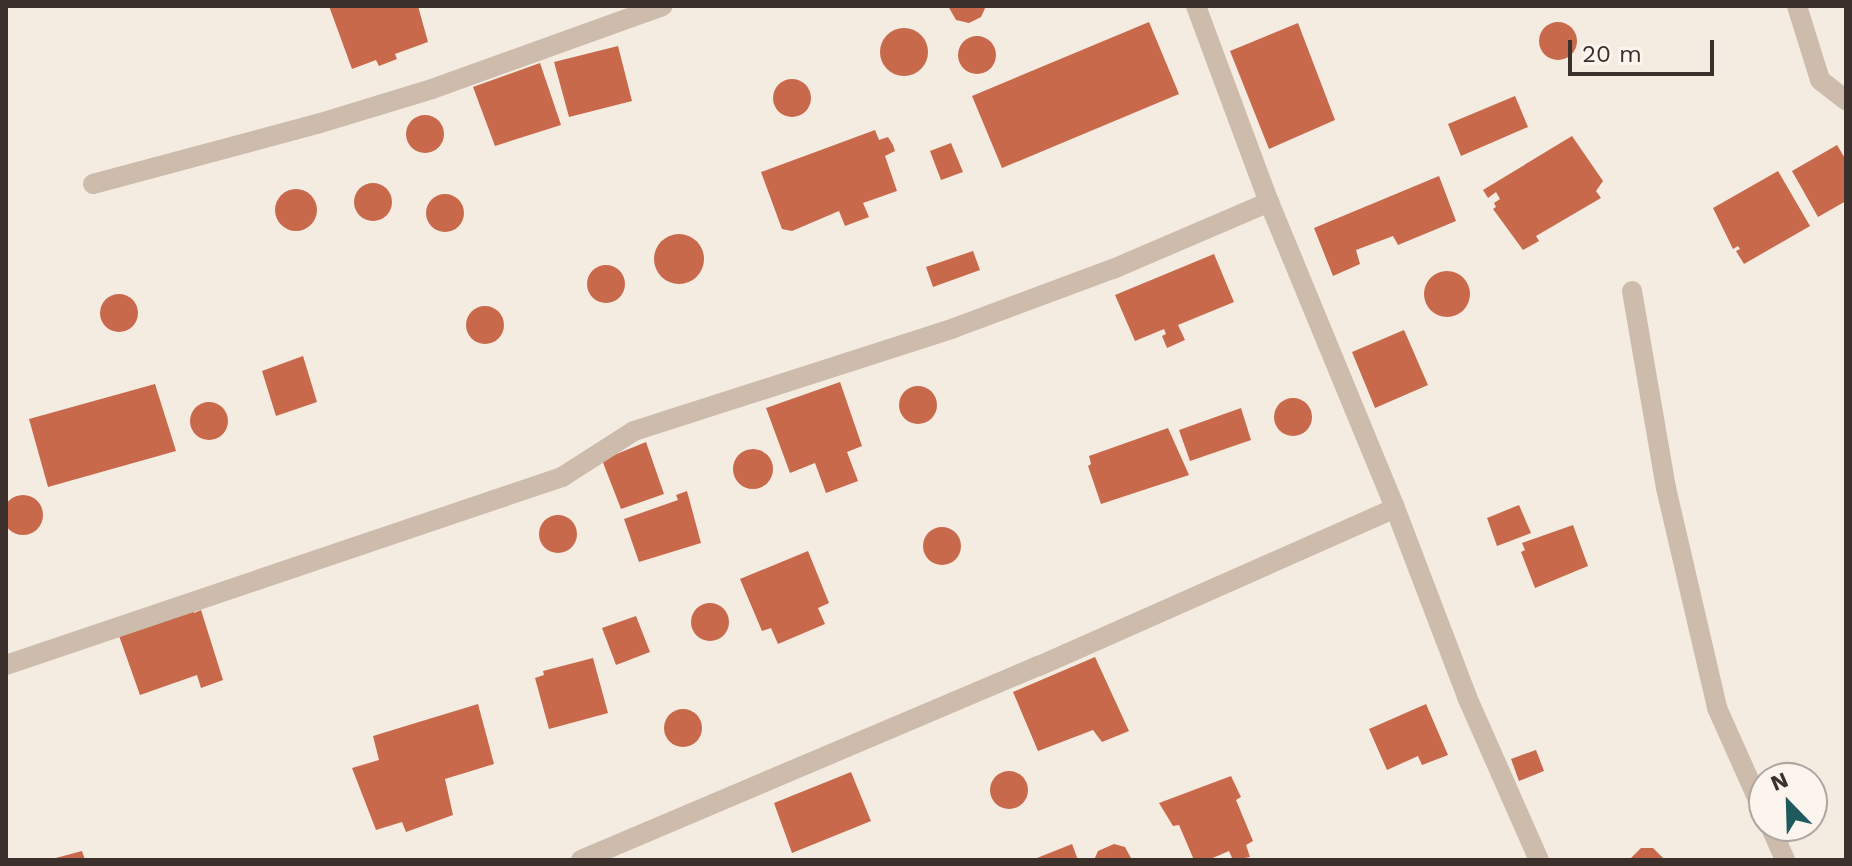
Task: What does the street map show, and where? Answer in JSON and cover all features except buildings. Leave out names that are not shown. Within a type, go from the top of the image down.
[{"type":"street","points":[[93,184],[404,98],[663,6]]},
{"type":"street","points":[[1196,6],[1269,202],[1395,508],[1467,697],[1539,860]]},
{"type":"street","points":[[1797,6],[1820,80],[1846,100]]},
{"type":"street","points":[[6,665],[326,554],[562,477],[634,431],[954,328],[1113,269],[1269,202]]},
{"type":"street","points":[[1632,291],[1666,488],[1717,708],[1748,777]]},
{"type":"street","points":[[581,860],[1010,679],[1395,508]]}]
